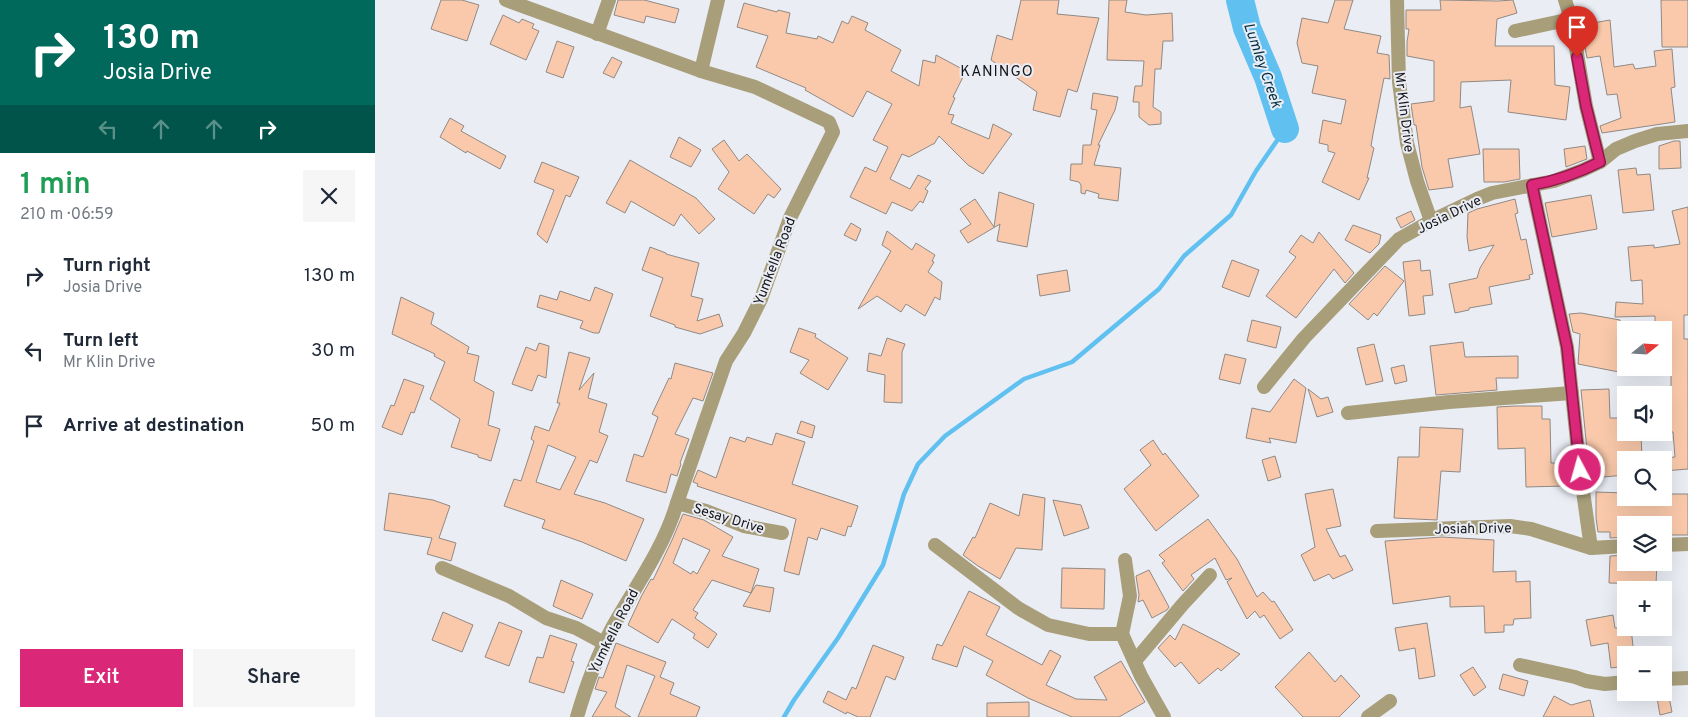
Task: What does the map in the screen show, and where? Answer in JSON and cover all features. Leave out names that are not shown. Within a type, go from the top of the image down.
[{"type":"street","name":"Yumkella Road","points":[[506,0],[701,71],[755,87],[829,122],[833,132],[790,218],[761,299],[726,361],[671,522],[604,643],[586,686],[577,717]]},
{"type":"street","points":[[597,34],[609,0]]},
{"type":"street","points":[[701,71],[718,0]]},
{"type":"street","name":"Mr Klin Drive","points":[[1397,0],[1399,82],[1407,143],[1417,181],[1431,221]]},
{"type":"street","points":[[1565,0],[1571,19],[1586,106],[1600,162]]},
{"type":"street","points":[[1515,31],[1571,19]]},
{"type":"street","name":"Josia Drive","points":[[1264,387],[1304,338],[1399,239],[1477,198],[1554,181],[1600,162],[1616,149],[1635,141],[1657,134],[1688,131]]},
{"type":"street","points":[[1532,185],[1567,347],[1580,470],[1591,548]]},
{"type":"street","points":[[1348,413],[1449,402],[1572,394]]},
{"type":"street","name":"Sesay Drive","points":[[677,503],[744,526],[782,533]]},
{"type":"street","name":"Josiah Drive","points":[[1377,531],[1510,526],[1531,528],[1591,548],[1617,547]]},
{"type":"street","points":[[1672,545],[1688,544]]},
{"type":"street","points":[[935,545],[1018,608],[1048,625],[1089,634],[1122,634]]},
{"type":"street","points":[[1125,560],[1130,596],[1122,634],[1164,717]]},
{"type":"street","points":[[442,568],[509,596],[546,618],[576,628],[604,643]]},
{"type":"street","points":[[1135,661],[1210,575]]},
{"type":"street","points":[[1520,665],[1586,681],[1605,684],[1617,683]]},
{"type":"street","points":[[1672,679],[1688,678]]},
{"type":"street","points":[[1368,717],[1390,701]]},
{"type":"building","points":[[441,0],[462,0],[479,5],[467,41],[431,29]]},
{"type":"building","points":[[618,0],[644,0],[679,9],[675,23],[646,16],[644,23],[614,15]]},
{"type":"building","points":[[1021,0],[1059,0],[1057,14],[1099,18],[1077,92],[1068,89],[1060,117],[1033,110],[1037,92],[991,60],[997,35],[1012,40]]},
{"type":"building","points":[[1109,0],[1127,0],[1125,12],[1146,15],[1172,13],[1173,41],[1163,41],[1161,69],[1155,69],[1153,107],[1161,112],[1161,124],[1149,125],[1139,117],[1139,102],[1133,102],[1135,86],[1142,86],[1144,61],[1107,60]]},
{"type":"building","points":[[1335,0],[1353,0],[1344,29],[1381,36],[1377,53],[1389,55],[1390,79],[1384,78],[1371,146],[1374,148],[1367,178],[1369,178],[1359,200],[1322,182],[1335,153],[1328,151],[1328,145],[1319,143],[1323,120],[1341,124],[1346,100],[1312,93],[1318,66],[1302,63],[1297,43],[1302,18],[1328,23]]},
{"type":"building","points":[[1440,0],[1513,0],[1517,13],[1497,19],[1495,46],[1554,46],[1555,85],[1570,87],[1566,120],[1508,112],[1511,80],[1461,82],[1460,108],[1471,106],[1480,154],[1448,159],[1453,187],[1429,190],[1422,167],[1411,104],[1434,101],[1434,61],[1407,56],[1409,29],[1406,29],[1406,10],[1441,10]]},
{"type":"building","points":[[1661,0],[1688,0],[1688,47],[1662,47]]},
{"type":"building","points":[[744,3],[777,12],[778,10],[790,13],[786,33],[817,39],[818,36],[833,43],[842,21],[848,24],[852,16],[868,23],[865,30],[901,50],[891,71],[919,86],[923,60],[935,63],[936,55],[966,71],[953,97],[955,98],[948,114],[954,115],[951,123],[989,139],[993,124],[1012,134],[983,174],[968,165],[939,136],[934,144],[909,157],[902,154],[890,179],[910,189],[918,175],[931,181],[925,189],[928,191],[923,203],[920,201],[912,211],[892,202],[886,214],[850,197],[865,167],[876,172],[888,147],[873,140],[892,104],[867,91],[853,117],[805,90],[806,88],[756,67],[768,36],[737,27]]},
{"type":"building","points":[[503,15],[519,23],[522,19],[534,24],[532,28],[539,31],[526,60],[490,44]]},
{"type":"building","points":[[1610,20],[1614,67],[1633,64],[1635,69],[1656,66],[1654,51],[1672,49],[1675,87],[1671,88],[1675,122],[1602,133],[1600,126],[1621,118],[1617,94],[1607,95],[1600,56],[1587,58],[1581,25]]},
{"type":"building","points":[[557,41],[574,47],[563,78],[546,72]]},
{"type":"building","points":[[612,57],[622,62],[614,78],[603,73]]},
{"type":"building","points":[[1093,93],[1118,97],[1115,110],[1098,145],[1100,145],[1094,165],[1121,168],[1118,201],[1098,198],[1099,194],[1086,190],[1085,194],[1081,193],[1079,182],[1070,180],[1071,164],[1082,164],[1083,145],[1091,145],[1097,110],[1091,109]]},
{"type":"building","points":[[450,118],[464,126],[461,131],[506,156],[500,169],[467,151],[466,153],[440,137]]},
{"type":"building","points":[[679,137],[701,150],[691,167],[670,157]]},
{"type":"building","points":[[724,140],[739,161],[747,154],[781,189],[774,198],[768,194],[754,214],[718,189],[729,172],[712,149]]},
{"type":"building","points":[[1680,141],[1681,168],[1659,169],[1659,146]]},
{"type":"building","points":[[1585,146],[1587,159],[1566,167],[1564,149]]},
{"type":"building","points":[[1483,149],[1519,149],[1520,179],[1504,182],[1484,182]]},
{"type":"building","points":[[630,160],[696,198],[715,219],[699,234],[681,214],[674,226],[631,201],[625,213],[606,203]]},
{"type":"building","points":[[542,162],[579,177],[570,197],[566,195],[547,243],[537,234],[554,190],[534,182]]},
{"type":"building","points":[[1636,168],[1637,175],[1650,174],[1654,210],[1623,213],[1618,170]]},
{"type":"building","points":[[999,192],[1034,204],[1027,247],[997,241],[1000,224],[968,243],[960,231],[971,224],[960,209],[975,199],[994,227]]},
{"type":"building","points":[[1591,195],[1597,229],[1552,237],[1545,203]]},
{"type":"building","points":[[1515,199],[1518,213],[1515,214],[1521,240],[1526,239],[1533,274],[1529,275],[1530,279],[1489,287],[1492,304],[1469,308],[1469,310],[1455,313],[1449,284],[1477,278],[1480,268],[1494,245],[1469,251],[1467,237],[1468,213]]},
{"type":"building","points":[[1688,207],[1688,315],[1684,315],[1684,339],[1688,339],[1688,469],[1672,470],[1672,457],[1675,457],[1672,432],[1671,386],[1671,376],[1673,376],[1673,321],[1655,321],[1655,316],[1615,317],[1616,302],[1643,304],[1642,280],[1631,281],[1628,247],[1654,245],[1654,248],[1680,244],[1672,211]]},
{"type":"building","points":[[1411,211],[1415,220],[1401,228],[1396,218]]},
{"type":"building","points":[[851,223],[861,229],[856,241],[844,235]]},
{"type":"building","points":[[1353,225],[1381,235],[1379,244],[1370,253],[1345,240]]},
{"type":"building","points":[[887,231],[912,250],[916,243],[935,255],[932,261],[934,262],[928,272],[942,282],[940,300],[935,297],[925,316],[906,304],[901,312],[877,296],[858,309],[891,251],[882,245]]},
{"type":"building","points":[[1319,232],[1354,273],[1345,283],[1334,269],[1296,318],[1266,296],[1296,257],[1289,252],[1301,235],[1313,243]]},
{"type":"building","points":[[650,247],[666,254],[699,263],[691,296],[703,299],[697,321],[719,314],[723,326],[700,334],[675,327],[675,325],[650,316],[663,278],[642,270]]},
{"type":"building","points":[[1232,260],[1259,270],[1249,297],[1222,287]]},
{"type":"building","points":[[1420,260],[1421,271],[1430,270],[1433,295],[1423,296],[1425,314],[1409,316],[1403,262]]},
{"type":"building","points":[[1385,266],[1404,281],[1377,316],[1374,313],[1368,320],[1349,304]]},
{"type":"building","points":[[1067,270],[1070,291],[1040,296],[1037,275]]},
{"type":"building","points":[[595,287],[613,294],[599,333],[580,328],[583,321],[537,307],[540,295],[557,300],[560,291],[590,301]]},
{"type":"building","points":[[401,297],[434,313],[431,324],[469,347],[467,353],[479,356],[474,381],[494,392],[488,425],[500,429],[491,461],[451,447],[460,419],[430,399],[445,362],[434,356],[435,354],[392,334]]},
{"type":"building","points":[[1581,313],[1620,320],[1617,321],[1617,372],[1578,364],[1580,334],[1573,332],[1569,314]]},
{"type":"building","points":[[1252,320],[1281,327],[1276,348],[1247,341]]},
{"type":"building","points":[[799,328],[816,334],[815,337],[848,358],[828,390],[800,373],[809,360],[790,352]]},
{"type":"building","points":[[887,338],[905,344],[902,352],[902,403],[884,402],[885,375],[867,371],[869,353],[881,356]]},
{"type":"building","points":[[1463,342],[1465,357],[1518,356],[1518,378],[1496,378],[1497,390],[1436,395],[1430,346]]},
{"type":"building","points":[[539,343],[549,346],[546,378],[538,375],[532,391],[512,384],[526,347],[536,351]]},
{"type":"building","points":[[1374,344],[1383,381],[1366,385],[1357,348]]},
{"type":"building","points":[[569,352],[590,358],[579,390],[594,373],[588,398],[607,404],[599,432],[608,436],[597,463],[590,460],[574,494],[605,503],[644,519],[626,561],[582,542],[542,528],[545,520],[504,506],[514,479],[521,481],[534,441],[531,439],[535,426],[549,431],[560,403],[557,403]],"holes":[[[548,445],[576,457],[560,490],[536,482]]]},
{"type":"building","points":[[1225,354],[1246,359],[1240,384],[1219,379]]},
{"type":"building","points":[[675,363],[713,373],[703,401],[693,398],[675,434],[689,439],[677,476],[671,474],[666,493],[626,481],[634,454],[643,457],[658,417],[652,414],[669,378],[671,379]]},
{"type":"building","points":[[1404,365],[1407,381],[1395,384],[1391,368]]},
{"type":"building","points":[[404,379],[424,386],[414,413],[411,412],[402,435],[382,427],[391,405],[394,406]]},
{"type":"building","points":[[1294,379],[1306,388],[1296,443],[1269,438],[1271,443],[1246,438],[1252,408],[1270,412]]},
{"type":"building","points":[[1308,389],[1321,399],[1328,397],[1333,412],[1317,417]]},
{"type":"building","points":[[1609,389],[1610,418],[1617,418],[1617,441],[1641,441],[1642,451],[1617,451],[1617,476],[1591,478],[1591,460],[1588,460],[1581,390]]},
{"type":"building","points":[[1542,406],[1542,419],[1550,419],[1551,463],[1565,463],[1565,486],[1526,487],[1525,448],[1498,449],[1497,407]]},
{"type":"building","points":[[801,421],[815,426],[812,438],[797,433]]},
{"type":"building","points":[[1420,427],[1463,429],[1460,472],[1441,471],[1437,520],[1394,518],[1398,457],[1419,457]]},
{"type":"building","points":[[776,433],[805,442],[792,484],[858,506],[851,527],[848,526],[845,536],[821,528],[817,540],[808,537],[799,575],[784,571],[796,519],[697,486],[698,484],[693,482],[698,470],[716,478],[730,437],[745,442],[747,437],[772,445]]},
{"type":"building","points":[[1153,440],[1163,455],[1165,453],[1199,496],[1156,531],[1124,489],[1151,465],[1140,450]]},
{"type":"building","points":[[1275,456],[1281,477],[1268,481],[1262,460]]},
{"type":"building","points":[[1333,489],[1341,526],[1326,529],[1340,557],[1345,555],[1353,570],[1333,579],[1329,574],[1314,581],[1301,555],[1315,547],[1305,494]]},
{"type":"building","points":[[1596,492],[1617,493],[1617,506],[1672,506],[1672,494],[1688,494],[1688,535],[1672,535],[1672,516],[1617,516],[1617,538],[1610,538],[1610,532],[1598,532]]},
{"type":"building","points":[[389,493],[433,500],[450,506],[439,538],[456,543],[451,561],[427,554],[432,538],[384,530]]},
{"type":"building","points":[[1023,494],[1045,498],[1042,550],[1016,548],[1000,579],[963,555],[973,537],[975,538],[990,503],[1019,516]]},
{"type":"building","points":[[1053,500],[1081,505],[1089,528],[1064,536]]},
{"type":"building","points":[[683,514],[704,520],[733,537],[722,556],[759,569],[751,593],[712,580],[693,610],[698,613],[695,618],[717,634],[708,648],[693,638],[695,634],[672,619],[658,643],[628,625],[642,595],[651,579],[653,580]],"holes":[[[683,538],[710,550],[697,574],[693,571],[691,574],[673,563]]]},
{"type":"building","points":[[1208,519],[1237,559],[1257,597],[1263,592],[1272,602],[1274,601],[1293,630],[1280,639],[1264,615],[1260,618],[1255,611],[1247,619],[1227,582],[1232,578],[1226,580],[1215,558],[1191,575],[1194,579],[1183,591],[1162,563],[1165,561],[1159,555]]},
{"type":"building","points":[[1442,537],[1494,540],[1493,572],[1516,571],[1516,582],[1530,581],[1531,618],[1514,619],[1513,625],[1504,625],[1504,632],[1485,633],[1484,606],[1450,607],[1450,596],[1393,604],[1385,541]]},
{"type":"building","points":[[1610,556],[1617,556],[1617,571],[1657,571],[1656,581],[1617,581],[1617,583],[1609,583]]},
{"type":"building","points":[[1062,568],[1105,569],[1104,609],[1061,608]]},
{"type":"building","points":[[1149,570],[1169,607],[1152,618],[1143,600],[1138,602],[1139,595],[1136,576]]},
{"type":"building","points":[[561,580],[593,594],[582,619],[553,606]]},
{"type":"building","points":[[756,585],[774,588],[770,612],[743,606]]},
{"type":"building","points":[[969,591],[1000,607],[986,635],[1042,665],[1050,650],[1061,656],[1046,685],[1076,699],[1107,700],[1094,677],[1121,661],[1145,702],[1119,717],[1072,717],[1028,698],[986,675],[993,661],[964,646],[957,667],[932,659],[937,644],[942,646]]},
{"type":"building","points":[[443,612],[473,625],[462,652],[432,640]]},
{"type":"building","points":[[1613,615],[1617,636],[1632,636],[1633,646],[1617,646],[1617,667],[1611,668],[1608,643],[1591,646],[1586,620]]},
{"type":"building","points":[[499,622],[522,631],[509,666],[485,657]]},
{"type":"building","points":[[1427,623],[1435,676],[1419,679],[1415,648],[1399,651],[1395,628]]},
{"type":"building","points":[[1183,624],[1240,654],[1221,671],[1218,668],[1199,684],[1181,662],[1175,667],[1158,648],[1170,635],[1175,640]]},
{"type":"building","points":[[550,635],[577,644],[571,661],[574,662],[564,693],[529,682],[537,657],[543,658]]},
{"type":"building","points":[[616,643],[666,662],[660,677],[674,683],[670,694],[700,707],[696,717],[638,717],[655,676],[627,665],[615,707],[631,717],[592,717],[607,692],[595,689],[599,677],[603,678]]},
{"type":"building","points":[[873,645],[904,657],[895,680],[886,676],[870,717],[858,717],[847,712],[846,714],[823,702],[828,691],[846,700],[852,687],[856,689]]},
{"type":"building","points":[[1309,652],[1335,682],[1341,675],[1360,696],[1339,717],[1303,717],[1275,687]]},
{"type":"building","points":[[1473,667],[1486,687],[1474,696],[1460,675]]},
{"type":"building","points":[[1503,674],[1528,681],[1524,696],[1499,689]]},
{"type":"building","points":[[1554,696],[1571,705],[1590,700],[1594,717],[1543,717]]},
{"type":"building","points":[[1658,701],[1670,701],[1672,712],[1660,715]]},
{"type":"building","points":[[1029,702],[1029,717],[987,717],[987,703]]},
{"type":"waterway","name":"Lumley Creek","points":[[1240,0],[1247,28],[1268,77],[1285,129]]},
{"type":"waterway","points":[[784,717],[838,638],[883,565],[904,494],[918,464],[945,436],[1024,379],[1072,362],[1159,289],[1184,256],[1231,215],[1256,171],[1285,129]]},
{"type":"district","name":"KANINGO","points":[[997,71]]},
{"type":"route","points":[[1577,57],[1586,106],[1600,162],[1554,181],[1532,185],[1567,347],[1580,470]]}]
